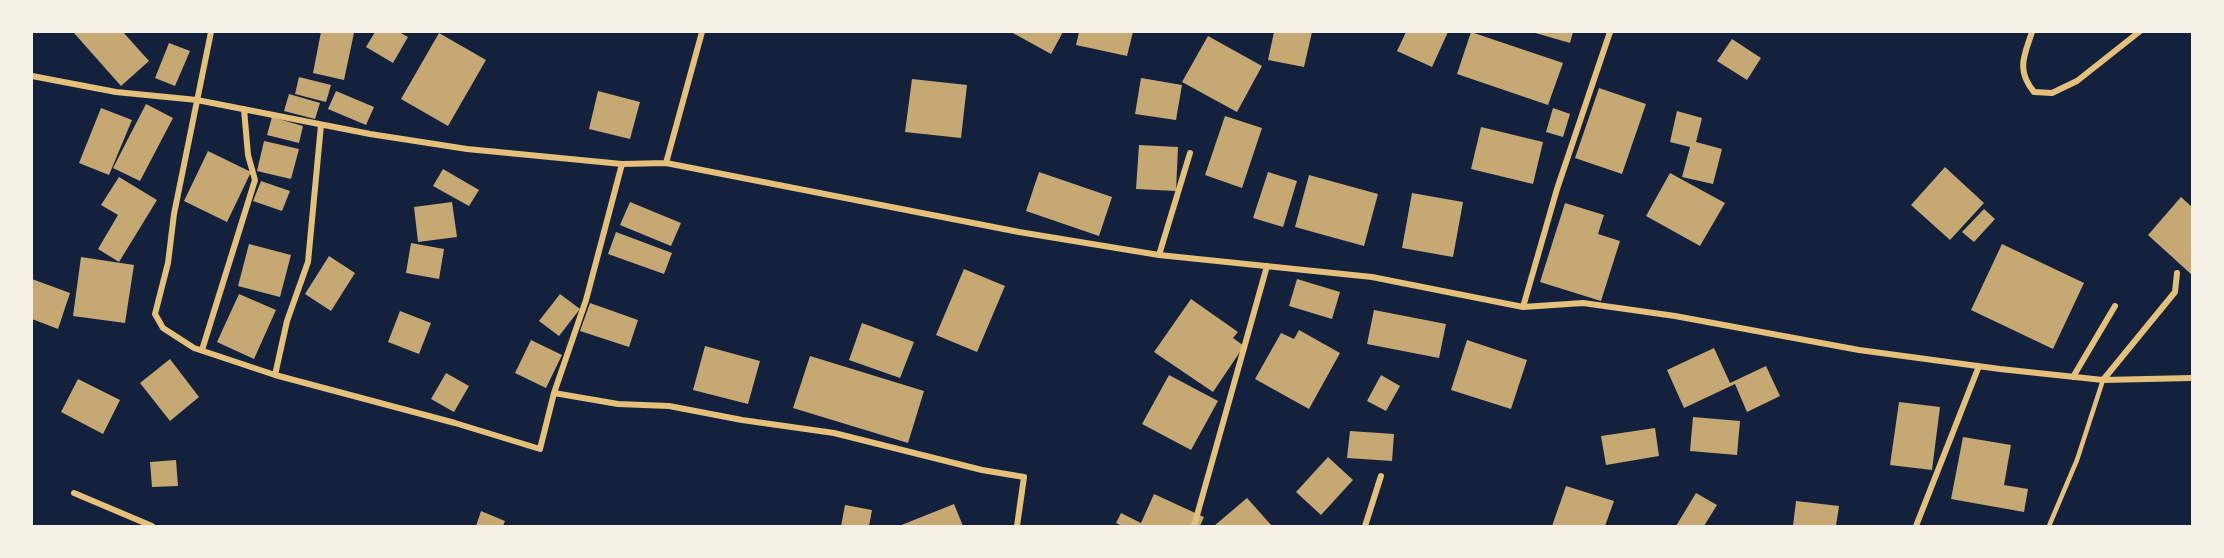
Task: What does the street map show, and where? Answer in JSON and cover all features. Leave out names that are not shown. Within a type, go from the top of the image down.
[{"type":"street","points":[[211,32],[174,214],[168,263],[155,314],[163,328],[202,350],[275,375],[455,423],[540,449],[554,393],[586,300],[622,164]]},
{"type":"street","points":[[666,163],[702,32]]},
{"type":"street","points":[[1523,307],[1557,189],[1610,32]]},
{"type":"street","points":[[2032,32],[2023,58],[2024,80],[2034,92],[2052,93],[2077,81],[2139,32]]},
{"type":"street","points":[[32,76],[116,92],[197,100],[321,125],[467,148],[622,164],[666,163],[1018,232],[1159,255],[1372,277],[1523,307],[1583,303],[1675,316],[1859,350],[2073,377],[2103,380],[2193,378]]},
{"type":"street","points":[[202,350],[255,180],[248,155],[244,109]]},
{"type":"street","points":[[275,375],[287,321],[308,262],[321,125]]},
{"type":"street","points":[[1159,255],[1190,153]]},
{"type":"street","points":[[1194,526],[1267,266]]},
{"type":"street","points":[[2103,380],[2175,292],[2177,273]]},
{"type":"street","points":[[2073,377],[2115,306]]},
{"type":"street","points":[[1916,526],[1979,366]]},
{"type":"street","points":[[554,393],[618,404],[669,406],[741,420],[834,433],[982,470],[1024,477],[1017,526]]},
{"type":"street","points":[[1365,526],[1381,476]]},
{"type":"street","points":[[74,494],[152,526]]},
{"type":"lane","points":[[2049,526],[2077,460],[2103,380]]},
{"type":"building","points":[[123,32],[149,61],[121,86],[74,33]]},
{"type":"building","points":[[321,32],[354,33],[344,80],[313,73]]},
{"type":"building","points":[[375,32],[399,32],[408,37],[393,63],[366,47]]},
{"type":"building","points":[[1011,32],[1063,32],[1051,54]]},
{"type":"building","points":[[1079,32],[1133,32],[1127,56],[1076,45]]},
{"type":"building","points":[[1274,32],[1312,32],[1304,67],[1268,60]]},
{"type":"building","points":[[1406,32],[1448,32],[1432,67],[1397,51]]},
{"type":"building","points":[[1471,32],[1563,63],[1548,105],[1457,74]]},
{"type":"building","points":[[1532,32],[1573,32],[1570,43]]},
{"type":"building","points":[[439,33],[486,60],[448,126],[401,99]]},
{"type":"building","points":[[1208,36],[1262,66],[1237,112],[1182,82]]},
{"type":"building","points":[[1732,39],[1761,58],[1747,80],[1717,61]]},
{"type":"building","points":[[169,43],[190,51],[175,86],[155,78]]},
{"type":"building","points":[[299,77],[331,85],[326,102],[295,94]]},
{"type":"building","points":[[1141,78],[1182,85],[1176,120],[1135,114]]},
{"type":"building","points":[[912,79],[967,85],[961,138],[905,132]]},
{"type":"building","points":[[1599,88],[1646,104],[1622,174],[1575,158]]},
{"type":"building","points":[[336,91],[374,107],[366,125],[328,109]]},
{"type":"building","points":[[598,91],[640,102],[630,139],[589,129]]},
{"type":"building","points":[[289,94],[320,103],[315,119],[284,111]]},
{"type":"building","points":[[146,104],[173,118],[140,181],[113,168]]},
{"type":"building","points":[[101,108],[132,120],[109,175],[79,163]]},
{"type":"building","points":[[1553,108],[1570,114],[1563,137],[1546,132]]},
{"type":"building","points":[[1677,111],[1702,118],[1696,142],[1722,149],[1713,184],[1682,177],[1690,147],[1670,142]]},
{"type":"building","points":[[1225,116],[1262,128],[1242,188],[1205,175]]},
{"type":"building","points":[[272,117],[303,126],[299,143],[267,135]]},
{"type":"building","points":[[1481,127],[1543,142],[1533,184],[1471,169]]},
{"type":"building","points":[[264,141],[299,149],[291,179],[257,171]]},
{"type":"building","points":[[1139,145],[1178,147],[1176,191],[1136,189]]},
{"type":"building","points":[[208,151],[251,172],[227,222],[184,201]]},
{"type":"building","points":[[1945,167],[1984,203],[1950,240],[1911,205]]},
{"type":"building","points":[[443,169],[479,190],[469,206],[433,186]]},
{"type":"building","points":[[1039,172],[1112,197],[1099,236],[1026,211]]},
{"type":"building","points":[[1268,172],[1297,181],[1283,227],[1253,218]]},
{"type":"building","points":[[1670,173],[1725,203],[1700,246],[1646,216]]},
{"type":"building","points":[[1309,175],[1378,194],[1364,246],[1295,227]]},
{"type":"building","points":[[119,177],[157,200],[119,262],[98,249],[118,215],[101,205]]},
{"type":"building","points":[[261,181],[290,191],[282,211],[253,201]]},
{"type":"building","points":[[1412,193],[1463,202],[1453,257],[1402,248]]},
{"type":"building","points":[[2181,197],[2192,207],[2192,275],[2148,235]]},
{"type":"building","points":[[452,202],[457,237],[418,242],[414,207]]},
{"type":"building","points":[[630,202],[681,223],[671,246],[620,225]]},
{"type":"building","points":[[1565,203],[1604,215],[1598,234],[1620,241],[1601,301],[1540,282]]},
{"type":"building","points":[[1984,209],[1995,219],[1974,242],[1962,232]]},
{"type":"building","points":[[616,232],[672,253],[664,274],[608,254]]},
{"type":"building","points":[[411,243],[444,249],[439,279],[406,273]]},
{"type":"building","points":[[249,244],[291,255],[280,297],[238,286]]},
{"type":"building","points":[[2002,244],[2084,283],[2053,349],[1971,310]]},
{"type":"building","points":[[329,256],[355,273],[331,311],[305,294]]},
{"type":"building","points":[[81,257],[134,265],[125,323],[73,316]]},
{"type":"building","points":[[964,269],[1005,286],[977,352],[936,335]]},
{"type":"building","points":[[32,279],[70,293],[58,329],[32,319]]},
{"type":"building","points":[[1297,279],[1340,292],[1332,319],[1289,306]]},
{"type":"building","points":[[239,294],[276,310],[254,359],[217,342]]},
{"type":"building","points":[[560,294],[580,309],[559,336],[539,321]]},
{"type":"building","points":[[1191,299],[1238,332],[1233,338],[1244,346],[1213,392],[1154,352]]},
{"type":"building","points":[[590,303],[638,320],[629,347],[580,331]]},
{"type":"building","points":[[1374,310],[1446,324],[1439,358],[1367,344]]},
{"type":"building","points":[[400,311],[431,323],[419,354],[388,342]]},
{"type":"building","points":[[862,323],[914,342],[900,378],[849,360]]},
{"type":"building","points":[[1299,330],[1340,353],[1309,409],[1255,379],[1281,333],[1294,339]]},
{"type":"building","points":[[531,340],[562,355],[546,388],[515,373]]},
{"type":"building","points":[[1467,340],[1527,360],[1511,409],[1451,390]]},
{"type":"building","points":[[705,346],[760,361],[748,404],[693,390]]},
{"type":"building","points":[[1714,348],[1730,383],[1766,366],[1780,396],[1747,412],[1735,384],[1684,408],[1667,370]]},
{"type":"building","points":[[810,356],[924,391],[908,443],[793,408]]},
{"type":"building","points":[[170,359],[199,397],[170,421],[140,383]]},
{"type":"building","points":[[446,373],[469,386],[454,412],[431,399]]},
{"type":"building","points":[[1169,375],[1218,401],[1191,450],[1142,424]]},
{"type":"building","points":[[1381,375],[1400,386],[1386,411],[1367,401]]},
{"type":"building","points":[[78,379],[120,400],[103,434],[61,412]]},
{"type":"building","points":[[1899,402],[1940,407],[1932,470],[1890,465]]},
{"type":"building","points":[[1693,417],[1740,421],[1737,455],[1690,451]]},
{"type":"building","points":[[1655,428],[1659,456],[1606,465],[1601,436]]},
{"type":"building","points":[[1350,431],[1394,434],[1392,461],[1347,458]]},
{"type":"building","points":[[1963,437],[2011,445],[2004,485],[2028,489],[2024,512],[1951,499]]},
{"type":"building","points":[[1328,457],[1353,480],[1321,515],[1296,492]]},
{"type":"building","points":[[176,460],[178,486],[152,487],[150,462]]},
{"type":"building","points":[[1566,486],[1614,501],[1605,526],[1552,526]]},
{"type":"building","points":[[1696,493],[1717,505],[1704,526],[1676,526]]},
{"type":"building","points":[[1154,494],[1204,517],[1200,526],[1122,526],[1116,523],[1121,513],[1141,523]]},
{"type":"building","points":[[1247,498],[1272,526],[1214,526]]},
{"type":"building","points":[[1796,501],[1839,506],[1836,526],[1793,526]]},
{"type":"building","points":[[954,504],[963,526],[899,526]]},
{"type":"building","points":[[845,505],[872,510],[869,526],[841,526]]},
{"type":"building","points":[[481,511],[505,521],[503,526],[476,526]]}]
